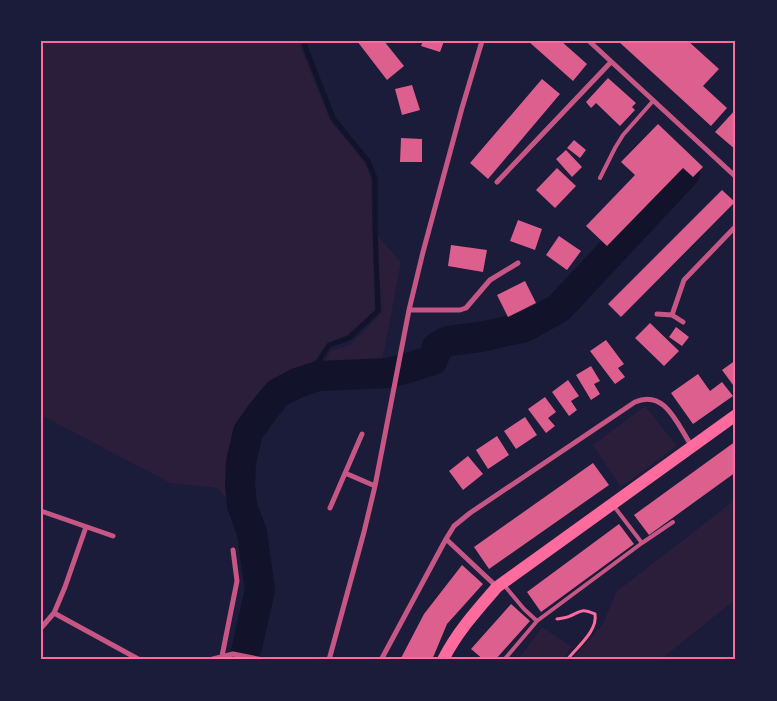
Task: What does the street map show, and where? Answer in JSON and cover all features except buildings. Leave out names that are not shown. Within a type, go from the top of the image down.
[{"type":"main road","points":[[443,660],[471,616],[500,585],[736,414]]},
{"type":"street","points":[[329,660],[375,486],[394,396],[409,310],[462,108],[482,41]]},
{"type":"street","points":[[589,41],[736,177]]},
{"type":"street","points":[[498,182],[610,62]]},
{"type":"street","points":[[672,315],[684,280],[736,226]]},
{"type":"street","points":[[409,310],[460,310],[466,308],[490,280],[518,263]]},
{"type":"street","points":[[657,314],[672,315],[683,322]]},
{"type":"street","points":[[381,660],[446,539],[454,526],[470,512],[643,398],[652,398],[666,406],[692,446]]},
{"type":"street","points":[[330,508],[362,434]]},
{"type":"street","points":[[345,473],[375,486]]},
{"type":"street","points":[[41,511],[113,536]]},
{"type":"street","points":[[41,628],[54,613],[74,567],[86,527]]},
{"type":"street","points":[[446,539],[500,585]]},
{"type":"street","points":[[222,656],[237,580],[233,550]]},
{"type":"street","points":[[54,613],[140,660]]},
{"type":"street","points":[[209,660],[233,654],[261,659]]},
{"type":"lane","points":[[600,178],[614,148],[623,135],[653,102]]},
{"type":"lane","points":[[612,504],[642,543]]},
{"type":"lane","points":[[504,660],[537,621],[673,522]]},
{"type":"lane","points":[[500,585],[537,621]]},
{"type":"path","points":[[537,621],[570,616],[578,611],[587,611],[595,614],[596,621],[592,630],[567,660]]},
{"type":"shaded area","points":[[41,41],[300,41],[330,120],[365,163],[371,178],[375,310],[347,335],[328,343],[316,360],[315,371],[279,387],[243,428],[235,453],[234,510],[218,488],[170,483],[41,415]]},
{"type":"shaded area","points":[[376,234],[401,262],[381,367],[328,370],[321,368],[330,351],[350,345],[382,312]]},
{"type":"shaded area","points":[[645,406],[677,446],[621,487],[593,445]]},
{"type":"shaded area","points":[[736,499],[736,599],[660,660],[571,660],[603,624],[616,592]]},
{"type":"shaded area","points":[[542,627],[572,647],[562,660],[518,660]]},
{"type":"waterway","points":[[304,41],[333,118],[368,161],[375,178],[378,311],[349,338],[329,345],[318,362],[318,376]]},
{"type":"waterway","points":[[244,660],[260,590],[252,533],[242,505],[240,484],[241,462],[248,432],[278,393],[297,383],[318,376],[389,373],[433,360],[437,347],[448,341],[481,337],[525,327],[559,308],[685,173]]}]
